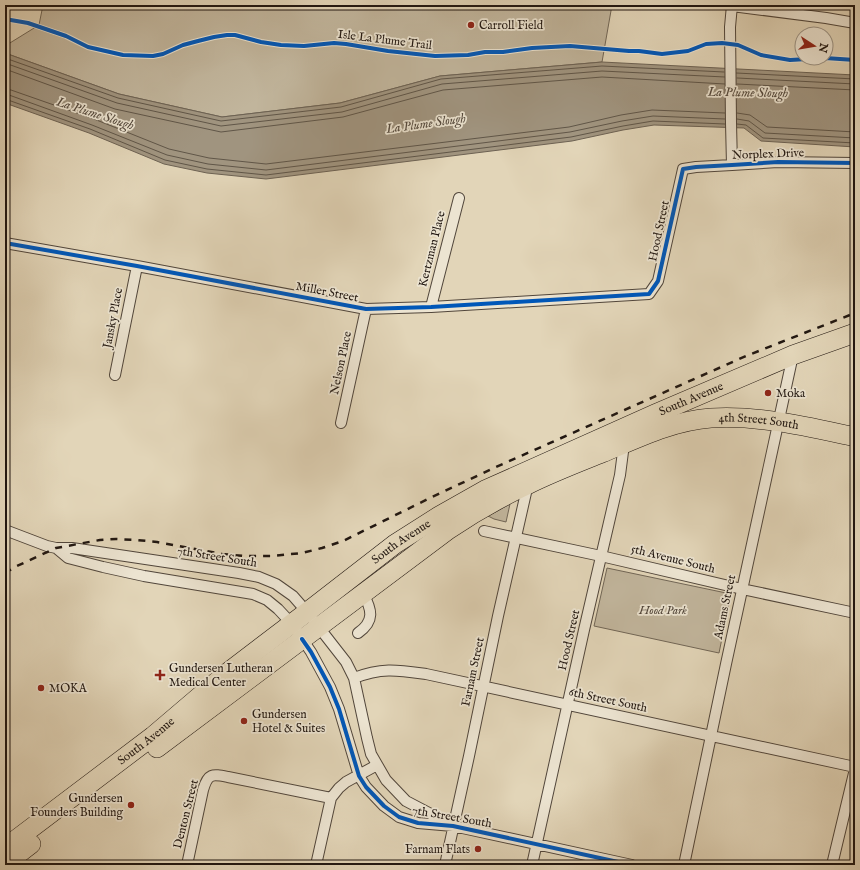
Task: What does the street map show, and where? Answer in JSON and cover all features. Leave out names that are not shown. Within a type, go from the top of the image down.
[{"type":"highway","name":"South Avenue","points":[[5,848],[153,736],[228,673],[395,544],[439,516],[485,490],[649,417],[793,355],[855,333]]},
{"type":"highway","name":"4th Street South","points":[[662,428],[710,418],[730,418],[779,422],[855,437]]},
{"type":"highway","name":"South Avenue","points":[[5,864],[448,530],[476,512],[528,484],[662,428]]},
{"type":"street","points":[[732,165],[730,27],[732,5],[855,23]]},
{"type":"street","name":"Norplex Drive","points":[[683,169],[778,162],[855,163]]},
{"type":"street","name":"Hood Street","points":[[649,294],[658,282],[683,169]]},
{"type":"street","name":"Kertzman Place","points":[[431,308],[458,198]]},
{"type":"street","name":"Miller Street","points":[[5,243],[137,266],[366,310],[431,308],[649,294]]},
{"type":"street","name":"Jansky Place","points":[[115,375],[137,266]]},
{"type":"street","name":"Nelson Place","points":[[341,423],[366,310]]},
{"type":"street","name":"Adams Street","points":[[684,865],[793,355]]},
{"type":"street","name":"Hood Street","points":[[532,865],[620,475],[624,444]]},
{"type":"street","name":"Farnam Street","points":[[445,865],[528,484]]},
{"type":"street","name":"7th Street South","points":[[5,530],[56,548],[72,548],[259,576],[276,584],[293,596],[319,626],[346,662],[354,678],[371,754],[386,780],[406,802],[453,826]]},
{"type":"street","name":"5th Avenue South","points":[[484,531],[602,556],[855,614]]},
{"type":"street","name":"7th Street South","points":[[56,548],[68,558],[103,568],[253,594],[267,600],[278,608],[292,624],[311,652],[326,680],[339,709],[359,776],[366,787],[379,801],[399,816],[418,823],[453,826],[632,865]]},
{"type":"street","points":[[358,633],[365,628],[370,619],[371,612],[363,594]]},
{"type":"street","name":"6th Street South","points":[[354,678],[367,673],[384,670],[426,674],[855,768]]},
{"type":"street","points":[[316,865],[331,798],[346,782],[377,765]]},
{"type":"street","points":[[832,865],[855,768]]},
{"type":"street","name":"Denton Street","points":[[187,865],[205,784],[208,777],[216,775],[331,798]]},
{"type":"green space","points":[[43,5],[612,5],[602,62],[440,76],[340,103],[222,117],[119,94],[5,53],[5,46],[39,25]]},
{"type":"green space","points":[[510,504],[506,522],[488,516]]},
{"type":"green space","name":"Hood Park","points":[[607,568],[731,594],[719,653],[594,626]]},
{"type":"water","name":"La Plume Slough","points":[[5,53],[119,94],[222,117],[340,103],[440,76],[602,62],[855,75],[855,147],[761,141],[744,128],[654,125],[572,141],[266,179],[207,173],[164,164],[89,133],[5,103]]},
{"type":"railway","points":[[5,573],[56,548],[100,540],[116,539],[157,542],[222,554],[244,556],[272,556],[302,553],[322,548],[343,541],[496,467],[746,356],[855,313]]},
{"type":"cycle path","name":"Isle La Plume Trail","points":[[5,19],[28,23],[66,36],[88,47],[123,55],[153,56],[163,54],[183,45],[198,41],[214,37],[235,35],[261,42],[281,45],[304,46],[334,43],[435,56],[468,55],[485,52],[503,52],[532,48],[570,46],[662,54],[688,51],[706,44],[722,43],[738,45],[761,55],[790,60],[825,58],[855,60]]},
{"type":"cycle path","points":[[5,243],[366,309],[431,307],[649,294],[658,281],[683,169],[778,162],[855,163]]},
{"type":"cycle path","points":[[302,639],[311,652],[330,687],[339,709],[359,776],[366,787],[384,806],[399,817],[418,823],[453,826],[632,865]]},
{"type":"place","name":"Carroll Field","points":[[471,25]]},
{"type":"place","name":"Moka","points":[[768,393]]},
{"type":"place","name":"Gundersen Lutheran Medical Center","points":[[160,675]]},
{"type":"place","name":"MOKA","points":[[41,688]]},
{"type":"place","name":"Gundersen Hotel & Suites","points":[[244,721]]},
{"type":"place","name":"Gundersen Founders Building","points":[[131,805]]},
{"type":"place","name":"Farnam Flats","points":[[478,849]]}]
